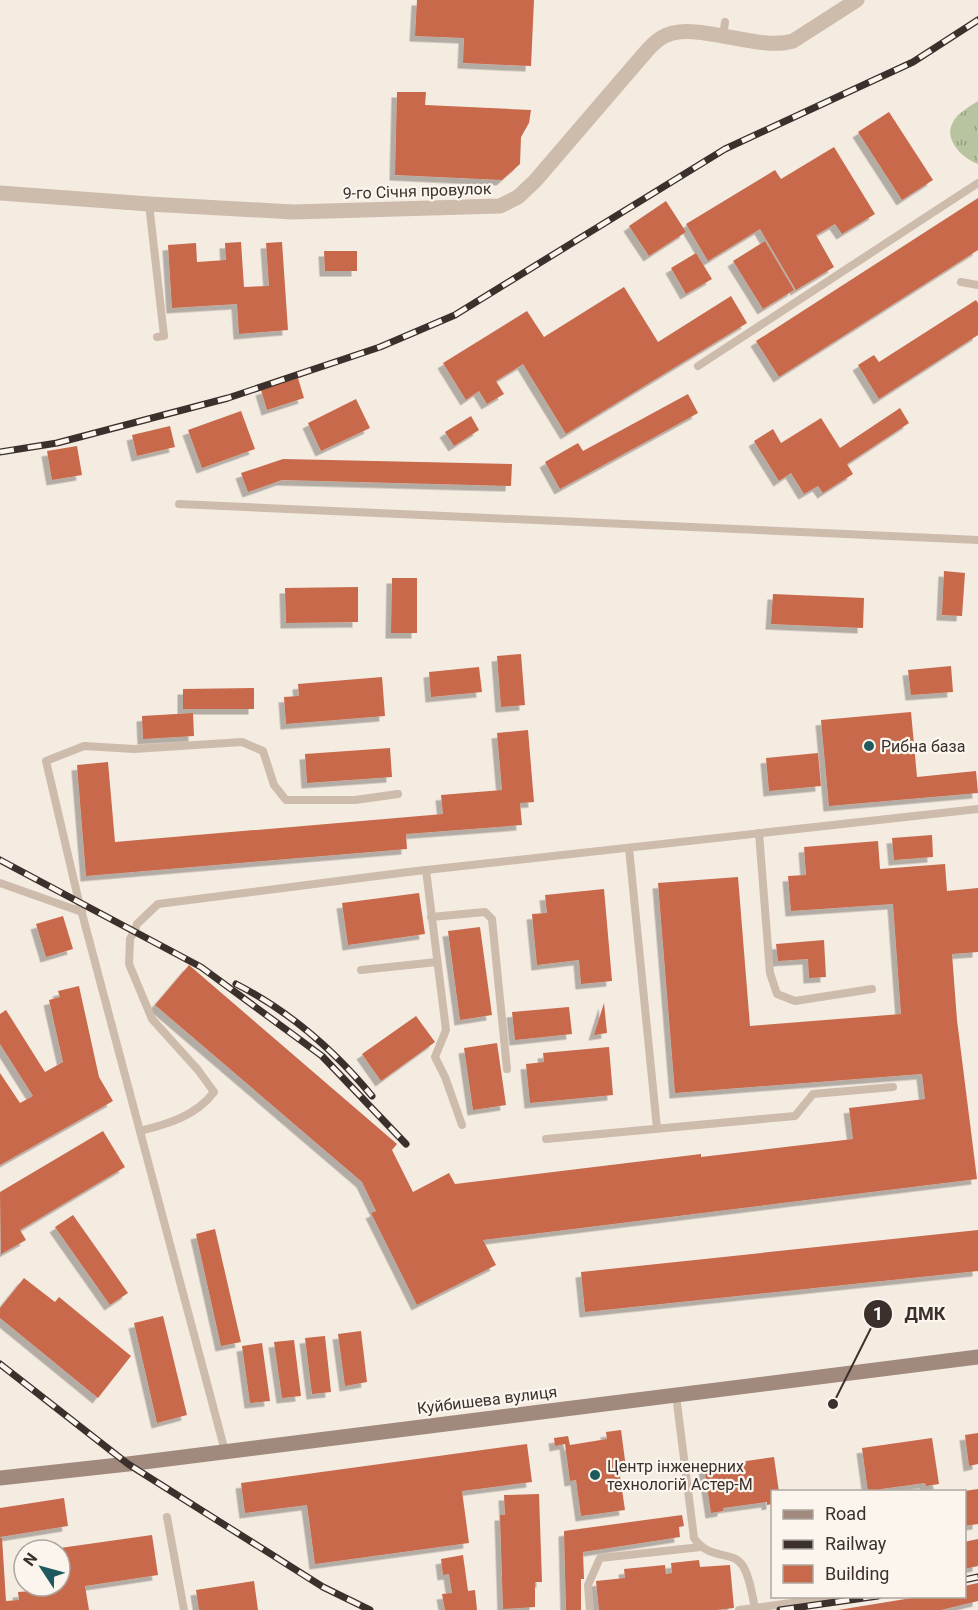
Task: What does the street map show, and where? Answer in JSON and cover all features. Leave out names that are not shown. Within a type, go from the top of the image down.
[{"type":"main road","name":"Куйбишева вулиця","points":[[0,1478],[128,1464],[978,1357]]},
{"type":"street","name":"9-го Січня провулок","points":[[0,193],[293,212],[500,206],[518,197],[535,181],[644,54],[662,37],[686,31],[724,29],[769,44],[783,44],[793,41],[857,0]]},
{"type":"lane","points":[[698,366],[978,183]]},
{"type":"lane","points":[[149,204],[164,336],[157,337]]},
{"type":"lane","points":[[961,282],[978,285]]},
{"type":"lane","points":[[179,504],[978,540]]},
{"type":"lane","points":[[225,1451],[82,912],[46,761],[84,746],[134,748],[242,742],[263,751],[274,784],[286,800],[355,800],[398,794]]},
{"type":"lane","points":[[140,1131],[171,1124],[204,1104],[214,1092],[198,1070],[152,1019],[129,964],[130,939],[137,924],[158,904],[426,870],[978,809]]},
{"type":"lane","points":[[759,833],[770,974],[777,994],[795,1001],[872,989]]},
{"type":"lane","points":[[629,848],[657,1128]]},
{"type":"lane","points":[[426,870],[446,1030],[435,1057],[462,1125]]},
{"type":"lane","points":[[0,883],[82,912]]},
{"type":"lane","points":[[431,917],[485,912],[492,919],[507,1069]]},
{"type":"lane","points":[[361,970],[437,962]]},
{"type":"lane","points":[[546,1139],[795,1116],[813,1094],[893,1087]]},
{"type":"lane","points":[[676,1395],[694,1538],[701,1547],[717,1555],[737,1559],[744,1567],[755,1608]]},
{"type":"lane","points":[[167,1517],[184,1610]]},
{"type":"lane","points":[[590,1610],[588,1585],[600,1558],[701,1547]]},
{"type":"lane","points":[[740,1610],[827,1598]]},
{"type":"green space","points":[[978,101],[978,164],[967,158],[957,148],[953,143],[950,130],[957,117]]},
{"type":"building","points":[[417,0],[534,0],[531,66],[463,63],[464,38],[415,36]]},
{"type":"building","points":[[397,92],[426,92],[425,105],[531,110],[529,123],[521,137],[520,164],[502,180],[395,175]]},
{"type":"building","points":[[889,112],[933,180],[902,200],[858,132]]},
{"type":"building","points":[[834,147],[875,214],[842,234],[835,224],[816,235],[834,267],[796,290],[760,229],[708,261],[686,224],[775,170],[781,179]]},
{"type":"building","points":[[978,198],[978,250],[779,377],[756,341]]},
{"type":"building","points":[[666,201],[686,232],[649,256],[629,226]]},
{"type":"building","points":[[765,241],[794,290],[763,309],[733,261]]},
{"type":"building","points":[[241,242],[244,287],[269,286],[266,243],[282,242],[288,330],[239,334],[237,304],[172,308],[168,245],[196,243],[197,262],[226,260],[225,243]]},
{"type":"building","points":[[324,251],[357,251],[357,271],[325,271]]},
{"type":"building","points":[[696,253],[712,279],[686,294],[671,268]]},
{"type":"building","points":[[624,287],[658,342],[731,296],[747,323],[566,434],[523,364],[496,381],[504,394],[487,404],[479,391],[466,400],[443,363],[527,311],[544,337]]},
{"type":"building","points":[[976,300],[978,303],[978,335],[879,399],[858,365],[874,355],[879,362]]},
{"type":"building","points":[[298,378],[304,398],[267,410],[261,390]]},
{"type":"building","points":[[688,394],[698,413],[560,489],[545,462],[578,443],[583,451]]},
{"type":"building","points":[[356,399],[370,428],[321,451],[308,423]]},
{"type":"building","points":[[900,408],[909,423],[847,464],[853,474],[823,493],[818,486],[804,494],[791,473],[779,481],[754,441],[773,429],[781,443],[821,418],[840,448]]},
{"type":"building","points":[[241,411],[255,449],[202,468],[188,430]]},
{"type":"building","points":[[471,416],[479,430],[454,446],[445,432]]},
{"type":"building","points":[[170,426],[175,447],[137,456],[132,435]]},
{"type":"building","points":[[77,446],[82,475],[52,480],[47,451]]},
{"type":"building","points":[[283,459],[512,464],[511,486],[282,480],[248,492],[241,473]]},
{"type":"building","points":[[944,571],[965,573],[962,616],[942,615]]},
{"type":"building","points":[[392,578],[417,578],[417,633],[391,633]]},
{"type":"building","points":[[358,587],[358,622],[286,623],[285,588]]},
{"type":"building","points":[[773,594],[864,598],[863,628],[771,624]]},
{"type":"building","points":[[521,654],[525,705],[501,707],[497,656]]},
{"type":"building","points":[[951,666],[953,692],[911,695],[908,670]]},
{"type":"building","points":[[479,667],[482,692],[431,697],[429,672]]},
{"type":"building","points":[[382,677],[385,716],[286,724],[284,697],[299,696],[298,684]]},
{"type":"building","points":[[254,688],[254,709],[183,709],[183,689]]},
{"type":"building","name":"Рибна база","points":[[911,712],[917,777],[976,771],[978,793],[829,806],[821,720]]},
{"type":"building","points":[[193,713],[194,736],[143,739],[142,716]]},
{"type":"building","points":[[528,730],[534,802],[520,803],[522,825],[406,834],[407,849],[86,876],[77,765],[108,762],[115,842],[443,814],[441,795],[502,790],[497,733]]},
{"type":"building","points":[[390,748],[392,777],[307,783],[305,754]]},
{"type":"building","points":[[818,753],[821,786],[769,791],[766,758]]},
{"type":"building","points":[[932,835],[933,857],[894,860],[892,838]]},
{"type":"building","points":[[878,841],[880,869],[945,864],[947,891],[978,888],[978,952],[952,954],[957,1020],[977,1179],[483,1240],[496,1265],[417,1305],[371,1213],[376,1211],[362,1182],[155,1005],[189,965],[397,1144],[392,1150],[413,1192],[449,1173],[455,1184],[701,1154],[701,1157],[853,1139],[849,1108],[925,1099],[922,1074],[675,1093],[658,883],[738,877],[750,1026],[901,1014],[893,904],[791,911],[788,876],[806,875],[804,847]]},
{"type":"building","points":[[604,889],[612,981],[581,984],[579,960],[537,965],[532,914],[547,913],[545,895]]},
{"type":"building","points":[[419,893],[425,934],[348,945],[342,903]]},
{"type":"building","points":[[63,916],[73,949],[46,957],[36,924]]},
{"type":"building","points":[[480,927],[492,1015],[460,1020],[448,931]]},
{"type":"building","points":[[824,940],[826,977],[809,978],[808,959],[778,961],[776,944]]},
{"type":"building","points":[[79,986],[99,1077],[113,1101],[0,1165],[0,1073],[20,1103],[33,1096],[0,1044],[0,1014],[6,1010],[45,1072],[63,1062],[49,1000],[60,997],[58,991]]},
{"type":"building","points":[[604,1003],[607,1033],[594,1035]]},
{"type":"building","points":[[569,1007],[572,1034],[515,1040],[512,1012]]},
{"type":"building","points":[[416,1016],[435,1042],[381,1081],[362,1054]]},
{"type":"building","points":[[497,1043],[506,1105],[473,1110],[464,1048]]},
{"type":"building","points":[[609,1047],[613,1095],[530,1103],[526,1064],[544,1062],[543,1053]]},
{"type":"building","points":[[103,1131],[125,1167],[20,1230],[26,1240],[1,1254],[0,1192]]},
{"type":"building","points":[[73,1215],[128,1293],[110,1305],[55,1227]]},
{"type":"building","points":[[215,1229],[241,1342],[221,1346],[196,1234]]},
{"type":"building","points":[[978,1230],[978,1271],[585,1312],[581,1272]]},
{"type":"building","points":[[24,1278],[55,1302],[59,1297],[131,1356],[98,1398],[0,1318],[0,1308]]},
{"type":"building","points":[[163,1316],[187,1415],[157,1423],[134,1323]]},
{"type":"building","points":[[361,1331],[367,1382],[345,1386],[338,1334]]},
{"type":"building","points":[[325,1336],[331,1392],[312,1394],[305,1338]]},
{"type":"building","points":[[294,1340],[301,1396],[282,1398],[274,1342]]},
{"type":"building","points":[[262,1343],[270,1401],[250,1403],[242,1346]]},
{"type":"building","name":"Центр інженерних технологій Астер-М","points":[[621,1430],[626,1468],[619,1469],[625,1510],[581,1516],[576,1480],[570,1481],[565,1444],[555,1446],[554,1438],[568,1436],[570,1445],[607,1439],[606,1432]]},
{"type":"building","points":[[978,1433],[978,1464],[969,1466],[965,1435]]},
{"type":"building","points":[[932,1438],[939,1484],[926,1486],[925,1483],[868,1490],[862,1448]]},
{"type":"building","points":[[527,1444],[532,1482],[462,1491],[469,1543],[315,1564],[307,1505],[245,1513],[241,1483]]},
{"type":"building","points":[[774,1457],[779,1490],[771,1490],[771,1504],[767,1505],[767,1502],[723,1508],[723,1511],[711,1513],[704,1467]]},
{"type":"building","points":[[978,1489],[978,1524],[966,1526],[966,1491]]},
{"type":"building","points":[[539,1494],[542,1582],[535,1582],[535,1607],[503,1609],[500,1515],[505,1515],[504,1495]]},
{"type":"building","points":[[64,1498],[68,1526],[0,1537],[0,1508]]},
{"type":"building","points":[[682,1515],[684,1526],[679,1527],[680,1537],[583,1552],[584,1579],[581,1579],[581,1610],[566,1610],[564,1531]]},
{"type":"building","points":[[152,1535],[158,1575],[85,1586],[89,1610],[0,1610],[0,1538],[2,1538],[6,1601],[19,1600],[19,1598],[72,1598],[72,1546]]},
{"type":"building","points":[[978,1539],[978,1566],[966,1569],[966,1542]]},
{"type":"building","points":[[463,1555],[468,1591],[475,1590],[477,1610],[445,1610],[442,1594],[452,1593],[449,1574],[443,1575],[441,1559]]},
{"type":"building","points":[[699,1560],[700,1567],[730,1565],[734,1608],[599,1610],[596,1581],[625,1578],[624,1569],[665,1565],[666,1574],[672,1573],[671,1563]]},
{"type":"building","points":[[254,1581],[258,1610],[199,1610],[196,1590]]},
{"type":"building","points":[[978,1583],[978,1601],[941,1610],[838,1610],[912,1598],[966,1598],[966,1586]]},
{"type":"railway","points":[[0,452],[57,443],[228,398],[380,347],[455,315],[725,149],[913,62],[978,20]]},
{"type":"railway","points":[[0,860],[201,967],[322,1056],[406,1144]]},
{"type":"railway","points":[[236,984],[274,1006],[310,1033],[372,1096]]},
{"type":"railway","points":[[0,1364],[128,1464],[323,1587],[370,1610]]},
{"type":"railway","points":[[966,1580],[978,1577]]},
{"type":"railway","points":[[780,1610],[864,1598]]},
{"type":"place","name":"Рибна база","points":[[869,746]]},
{"type":"place","name":"ДМК","points":[[833,1404]]},
{"type":"place","name":"Центр інженерних технологій Астер-М","points":[[595,1475]]}]
